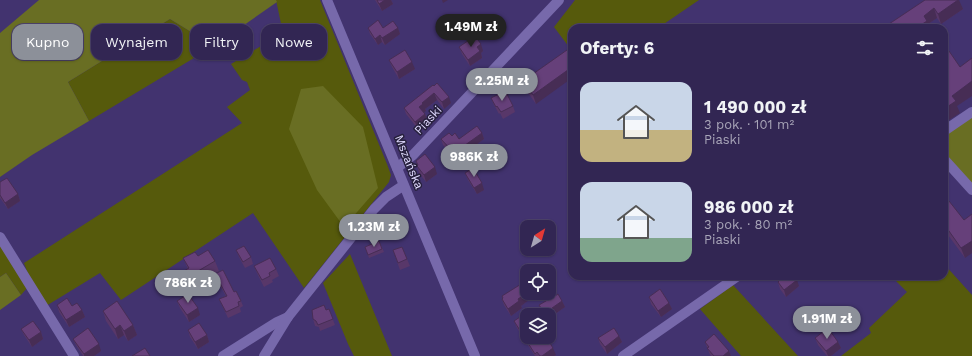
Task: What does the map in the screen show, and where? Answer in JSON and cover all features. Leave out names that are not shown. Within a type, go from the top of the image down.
[{"type":"street","name":"Mszańska","points":[[328,0],[475,356]]},
{"type":"street","name":"Piaski","points":[[397,168],[413,155],[558,0]]},
{"type":"street","points":[[948,128],[972,112]]},
{"type":"street","points":[[948,163],[972,190]]},
{"type":"street","points":[[264,356],[288,317],[377,206],[386,197],[404,185]]},
{"type":"street","points":[[0,238],[74,356]]},
{"type":"street","points":[[623,356],[732,280]]},
{"type":"street","points":[[223,356],[277,322],[288,317]]},
{"type":"shaded area","points":[[276,0],[320,0],[391,175],[389,182],[304,288],[253,213],[121,300],[100,273],[46,306],[31,282],[24,263],[242,123],[227,107],[250,90],[247,82],[242,80],[231,64],[238,60],[253,60],[253,51],[261,46],[261,60],[327,60],[327,24],[281,24]]},
{"type":"shaded area","points":[[575,0],[699,0],[664,24],[568,24],[568,46],[554,27]]},
{"type":"shaded area","points":[[170,19],[178,24],[162,24]]},
{"type":"shaded area","points":[[182,26],[190,31],[191,60],[89,121],[68,82],[104,60],[182,60]]},
{"type":"shaded area","points":[[0,244],[27,288],[21,295],[6,273],[0,277]]},
{"type":"shaded area","points":[[350,254],[392,356],[354,356],[348,344],[323,283]]},
{"type":"shaded area","points":[[948,268],[972,295],[972,356],[841,356],[871,333],[869,328],[907,292],[895,280],[948,280]]},
{"type":"shaded area","points":[[733,285],[798,356],[741,356],[700,309]]},
{"type":"green space","points":[[39,0],[276,0],[277,2],[246,24],[190,24],[190,31],[182,26],[182,24],[178,24],[170,19],[162,24],[91,24],[91,60],[104,60],[68,82],[89,121],[32,155],[0,177],[0,33]]},
{"type":"green space","points":[[323,86],[363,127],[378,188],[344,227],[317,190],[289,129],[301,89]]},
{"type":"green space","points":[[972,116],[972,186],[948,159],[948,132]]},
{"type":"green space","points":[[6,273],[21,295],[0,310],[0,277]]},
{"type":"building","points":[[377,0],[385,0],[379,4]]},
{"type":"building","points":[[925,0],[958,0],[938,14],[934,8],[924,16],[927,21],[922,24],[889,24]]},
{"type":"building","points":[[378,20],[383,28],[393,21],[398,28],[382,38],[380,35],[375,39],[368,28]]},
{"type":"building","points":[[475,36],[481,44],[477,47],[480,51],[468,60],[459,47]]},
{"type":"building","points":[[405,50],[412,62],[397,72],[389,60]]},
{"type":"building","points":[[567,50],[568,51],[568,70],[533,95],[523,81]]},
{"type":"building","points":[[948,52],[960,67],[972,58],[972,81],[952,96],[956,101],[948,106]]},
{"type":"building","points":[[437,83],[449,97],[442,102],[434,93],[419,107],[425,114],[415,122],[404,108]]},
{"type":"building","points":[[506,92],[513,106],[501,112],[491,98]]},
{"type":"building","points":[[477,126],[482,133],[454,153],[441,139],[449,133],[452,136],[455,133],[459,139]]},
{"type":"building","points":[[425,154],[435,167],[424,175],[417,166],[416,161]]},
{"type":"building","points":[[473,168],[482,183],[474,188],[465,173]]},
{"type":"building","points":[[7,178],[18,194],[5,203],[0,195],[0,182]]},
{"type":"building","points":[[949,201],[964,220],[972,214],[972,241],[961,248],[948,230]]},
{"type":"building","points":[[379,241],[382,249],[368,255],[365,247]]},
{"type":"building","points":[[244,246],[251,257],[243,262],[236,250]]},
{"type":"building","points":[[402,247],[407,259],[398,263],[393,250]]},
{"type":"building","points":[[208,250],[215,261],[188,277],[184,271],[189,268],[183,258],[195,252],[198,256]]},
{"type":"building","points":[[270,258],[276,269],[269,273],[270,276],[262,280],[254,266]]},
{"type":"building","points":[[223,270],[234,292],[236,291],[241,301],[238,302],[239,306],[226,312],[219,299],[227,296],[215,274]]},
{"type":"building","points":[[780,280],[797,280],[784,290],[778,282]]},
{"type":"building","points":[[520,285],[519,301],[508,309],[502,299],[502,296]]},
{"type":"building","points":[[660,289],[669,303],[658,311],[649,297]]},
{"type":"building","points":[[188,294],[198,308],[187,315],[177,301]]},
{"type":"building","points":[[558,294],[562,301],[552,308],[541,308],[539,305],[548,300],[556,300],[556,295]]},
{"type":"building","points":[[67,298],[72,306],[77,303],[82,310],[66,320],[57,305]]},
{"type":"building","points":[[117,301],[133,325],[124,331],[120,325],[115,329],[103,311]]},
{"type":"building","points":[[324,305],[326,310],[329,309],[333,319],[318,325],[313,319],[312,310]]},
{"type":"building","points":[[520,317],[520,330],[514,321]]},
{"type":"building","points":[[33,321],[41,332],[29,340],[21,329]]},
{"type":"building","points":[[199,323],[207,335],[195,342],[188,330]]},
{"type":"building","points":[[88,328],[99,344],[84,354],[73,339]]},
{"type":"building","points":[[614,328],[619,336],[605,347],[598,338]]},
{"type":"building","points":[[828,328],[838,342],[826,351],[815,338]]},
{"type":"building","points":[[714,334],[729,351],[723,356],[714,356],[707,348],[709,347],[705,342]]},
{"type":"building","points":[[529,344],[550,344],[553,348],[542,356],[540,356],[537,352],[535,354]]},
{"type":"building","points":[[145,348],[150,356],[132,356]]}]
